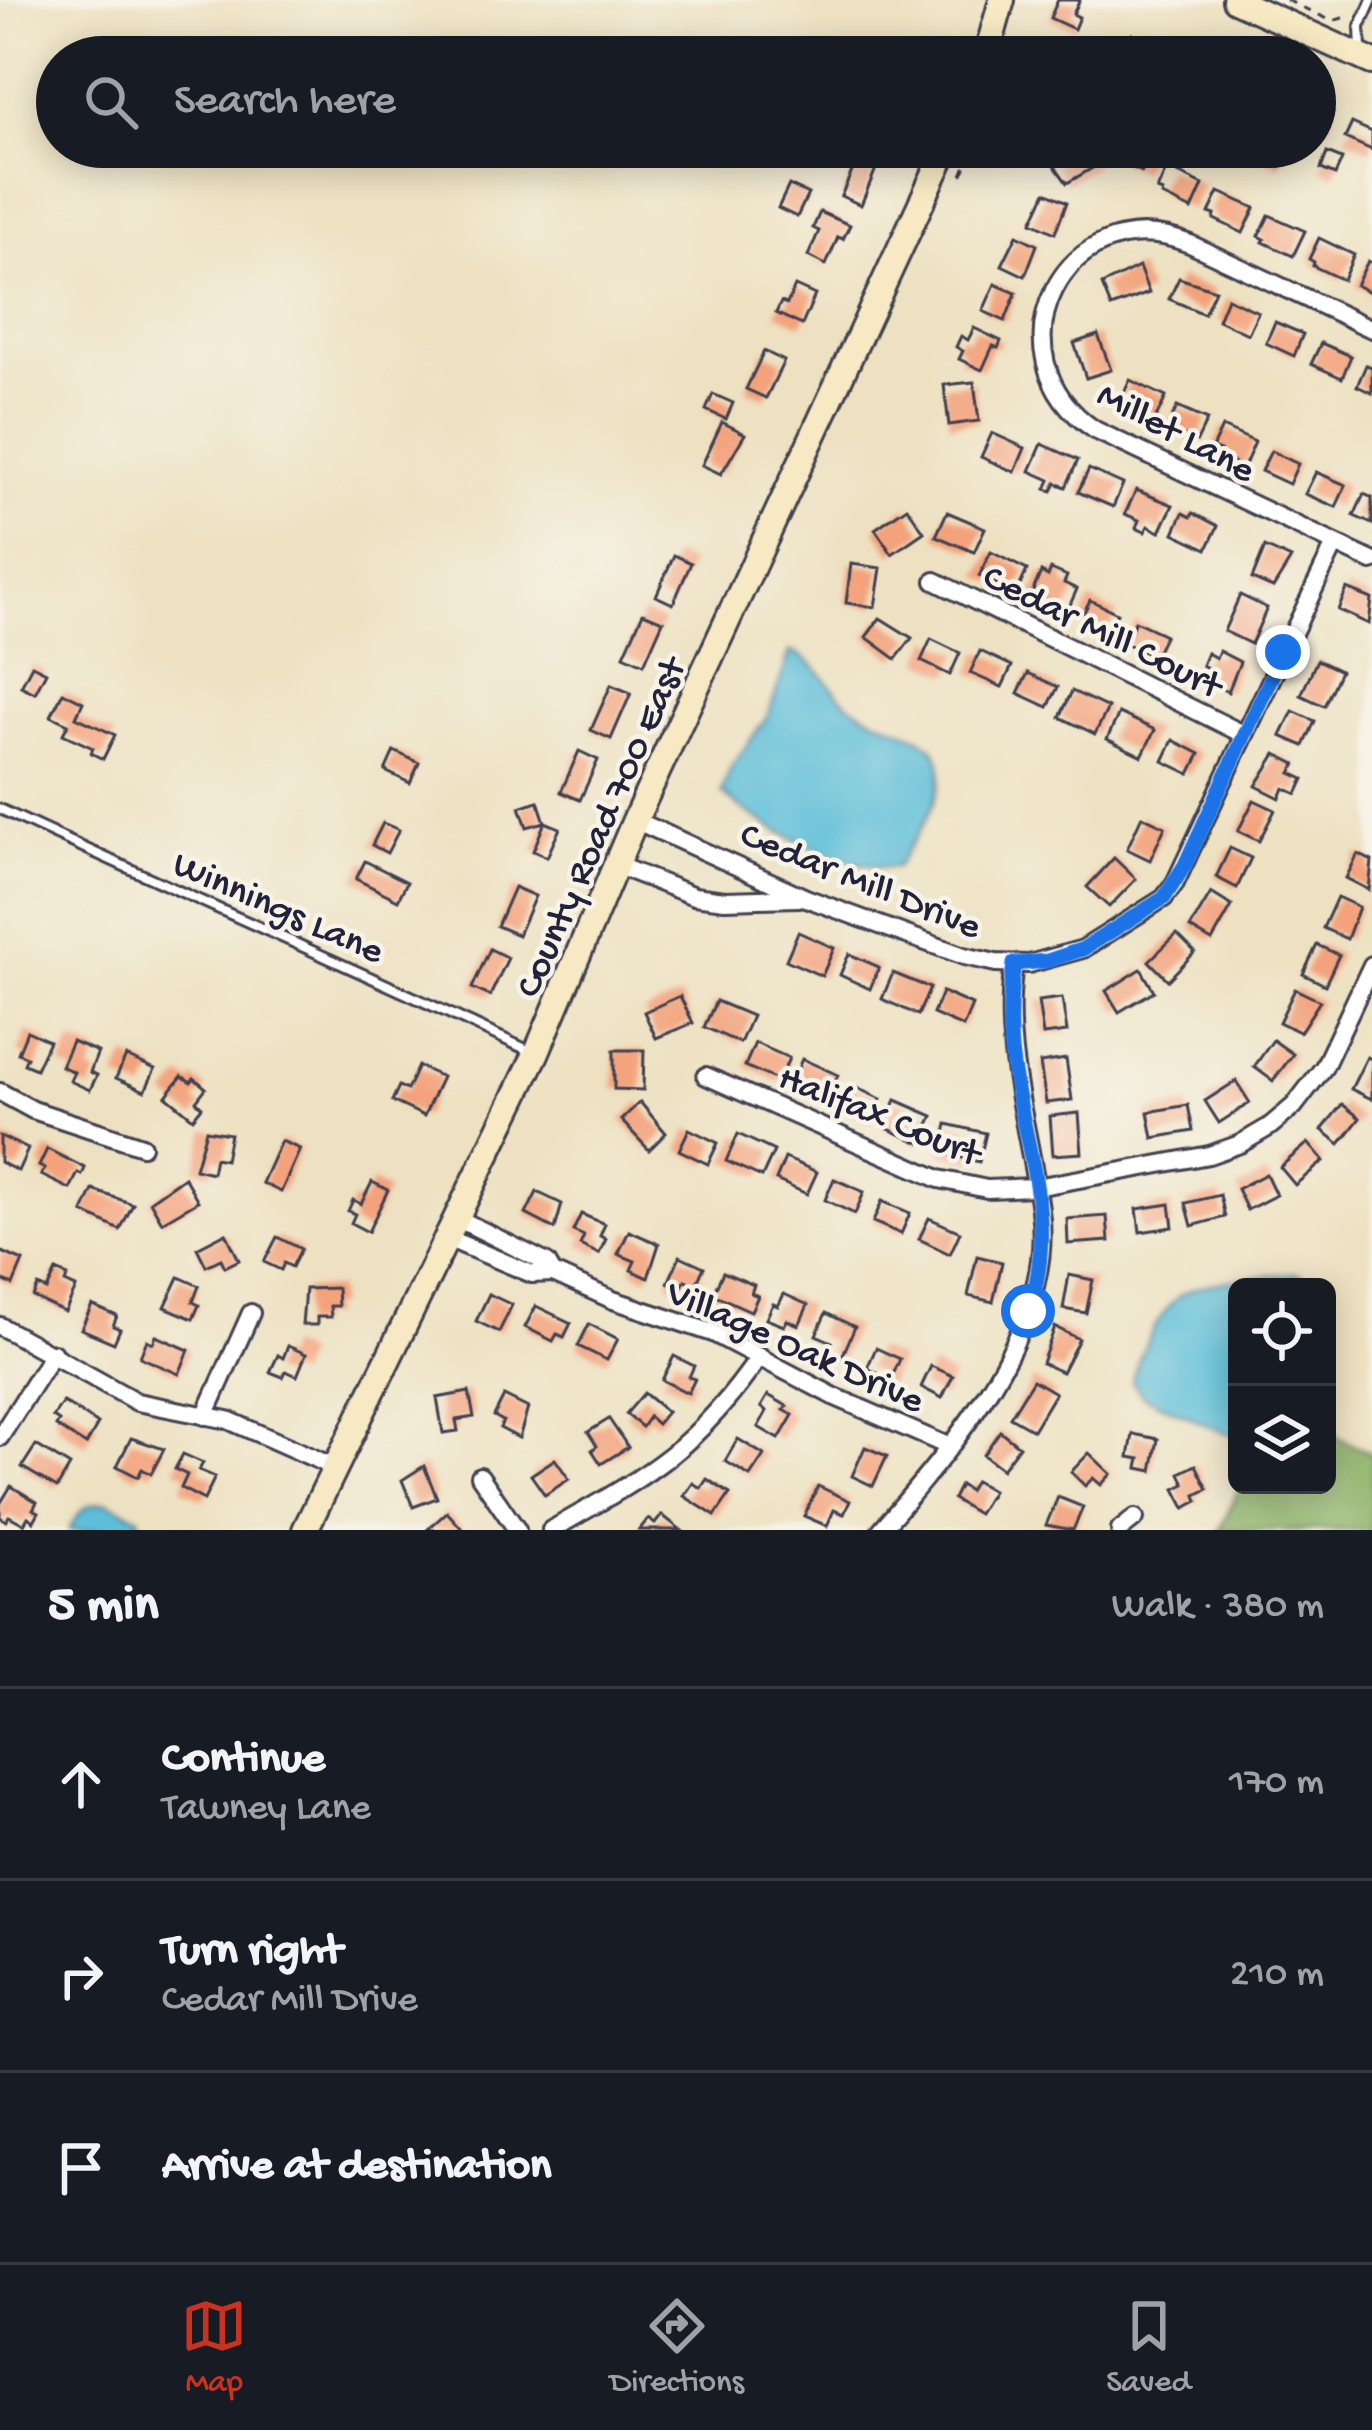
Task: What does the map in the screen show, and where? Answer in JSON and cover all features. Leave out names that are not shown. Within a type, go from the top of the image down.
[{"type":"main road","points":[[992,36],[1002,0]]},
{"type":"main road","points":[[1235,0],[1322,36]]},
{"type":"main road","points":[[1336,42],[1368,55]]},
{"type":"main road","name":"County Road 700 East","points":[[305,1530],[536,1054],[635,820],[937,168]]},
{"type":"street","name":"Millet Lane","points":[[1372,329],[1190,244],[1138,233],[1103,242],[1074,262],[1053,291],[1042,340],[1042,357],[1053,387],[1078,419],[1106,437],[1372,561]]},
{"type":"street","name":"Cedar Mill Drive","points":[[635,820],[806,898],[964,956],[1014,964],[1047,961],[1083,949],[1164,898],[1185,865],[1335,544]]},
{"type":"street","name":"Cedar Mill Court","points":[[934,581],[1245,735]]},
{"type":"street","points":[[616,866],[694,896],[806,898]]},
{"type":"street","points":[[881,1530],[1000,1372],[1033,1299],[1042,1243],[1010,1041],[1014,964]]},
{"type":"street","name":"Halifax Court","points":[[706,1076],[939,1179],[987,1189],[1036,1187],[1209,1155],[1269,1127],[1316,1081],[1372,965]]},
{"type":"street","points":[[0,1092],[33,1110],[142,1146]]},
{"type":"street","name":"Village Oak Drive","points":[[452,1228],[547,1263],[553,1273],[613,1300],[713,1333],[832,1396],[948,1446]]},
{"type":"street","points":[[205,1416],[251,1313]]},
{"type":"street","points":[[0,1326],[137,1402],[228,1420],[334,1467]]},
{"type":"street","points":[[0,1437],[52,1353]]},
{"type":"street","points":[[551,1530],[629,1486],[683,1448],[728,1400],[760,1356]]},
{"type":"street","points":[[480,1476],[517,1530]]},
{"type":"street","points":[[1120,1530],[1135,1518]]},
{"type":"lane","points":[[1368,55],[1360,27],[1372,0]]},
{"type":"lane","name":"Winnings Lane","points":[[0,809],[536,1054]]},
{"type":"path","points":[[1286,0],[1332,21],[1347,17]]},
{"type":"path","points":[[962,175],[965,168]]},
{"type":"green space","points":[[1336,1436],[1372,1454],[1372,1530],[1220,1530],[1237,1494],[1336,1494]]},
{"type":"water","points":[[790,652],[808,661],[852,706],[918,737],[937,755],[941,770],[933,805],[896,867],[854,862],[804,844],[757,819],[722,792],[731,767],[768,716]]},
{"type":"water","points":[[1296,1273],[1307,1278],[1250,1278]]},
{"type":"water","points":[[1228,1280],[1228,1434],[1143,1396],[1132,1381],[1152,1333],[1175,1300],[1195,1288]]},
{"type":"water","points":[[107,1502],[139,1517],[140,1530],[69,1530],[84,1509]]},
{"type":"building","points":[[1058,0],[1080,0],[1073,14],[1079,17],[1074,29],[1050,18]]},
{"type":"building","points":[[1352,123],[1372,132],[1372,150],[1345,138]]},
{"type":"building","points":[[1336,157],[1342,159],[1335,175],[1321,169],[1336,168]]},
{"type":"building","points":[[854,168],[876,168],[861,205],[841,196]]},
{"type":"building","points":[[1056,168],[1093,168],[1067,183]]},
{"type":"building","points":[[1167,168],[1203,185],[1192,210],[1157,190]]},
{"type":"building","points":[[789,185],[808,194],[797,217],[778,208]]},
{"type":"building","points":[[1046,192],[1067,202],[1055,233],[1032,222]]},
{"type":"building","points":[[1219,192],[1255,208],[1243,233],[1209,213]]},
{"type":"building","points":[[820,212],[850,225],[843,239],[838,237],[826,265],[808,256],[819,231],[813,228]]},
{"type":"building","points":[[1269,215],[1305,231],[1293,256],[1259,236]]},
{"type":"building","points":[[1017,235],[1037,245],[1025,276],[1002,265]]},
{"type":"building","points":[[1319,238],[1354,255],[1343,280],[1313,266],[1309,259]]},
{"type":"building","points":[[1368,261],[1372,263],[1372,293],[1356,285]]},
{"type":"building","points":[[1139,267],[1149,293],[1111,307],[1102,285]]},
{"type":"building","points":[[1179,278],[1215,290],[1204,314],[1169,299]]},
{"type":"building","points":[[995,284],[1016,293],[1005,321],[983,311]]},
{"type":"building","points":[[795,286],[815,295],[802,325],[776,313],[781,302],[787,304]]},
{"type":"building","points":[[1227,298],[1258,312],[1248,334],[1218,320]]},
{"type":"building","points":[[1275,322],[1303,334],[1294,356],[1266,343]]},
{"type":"building","points":[[974,328],[1001,341],[998,348],[993,346],[982,370],[959,359],[963,351],[956,347],[961,336],[968,340]]},
{"type":"building","points":[[1098,335],[1111,370],[1086,378],[1074,343]]},
{"type":"building","points":[[1321,343],[1351,356],[1342,378],[1311,364]]},
{"type":"building","points":[[764,351],[784,361],[766,398],[746,389]]},
{"type":"building","points":[[1366,365],[1372,367],[1372,393],[1357,386]]},
{"type":"building","points":[[1130,380],[1166,397],[1153,424],[1119,403]]},
{"type":"building","points":[[974,382],[979,421],[949,425],[944,385]]},
{"type":"building","points":[[713,394],[733,403],[726,419],[706,410]]},
{"type":"building","points":[[1177,407],[1207,420],[1197,441],[1166,430]]},
{"type":"building","points":[[722,422],[745,434],[721,474],[702,465]]},
{"type":"building","points":[[1222,427],[1255,442],[1244,467],[1212,448]]},
{"type":"building","points":[[992,433],[1025,448],[1015,472],[981,457]]},
{"type":"building","points":[[1042,444],[1078,460],[1066,487],[1056,483],[1052,491],[1046,489],[1050,480],[1030,471]]},
{"type":"building","points":[[1271,451],[1298,464],[1289,484],[1261,471]]},
{"type":"building","points":[[1089,469],[1123,484],[1113,507],[1078,492]]},
{"type":"building","points":[[1316,472],[1346,485],[1336,507],[1305,494]]},
{"type":"building","points":[[1136,490],[1173,505],[1160,532],[1148,526],[1145,532],[1136,528],[1139,520],[1125,514]]},
{"type":"building","points":[[1364,494],[1372,498],[1372,524],[1354,516]]},
{"type":"building","points":[[907,507],[924,532],[892,554],[875,529]]},
{"type":"building","points":[[947,512],[985,528],[974,552],[936,536]]},
{"type":"building","points":[[1183,513],[1218,526],[1207,549],[1174,533]]},
{"type":"building","points":[[1265,547],[1291,559],[1273,588],[1252,579]]},
{"type":"building","points":[[991,552],[1027,570],[1016,594],[979,576]]},
{"type":"building","points":[[674,555],[691,563],[673,604],[656,596]]},
{"type":"building","points":[[851,564],[881,568],[875,607],[846,603]]},
{"type":"building","points":[[1051,569],[1067,576],[1064,583],[1077,589],[1065,616],[1029,600],[1041,572],[1048,576]]},
{"type":"building","points":[[1347,589],[1372,599],[1369,624],[1338,610]]},
{"type":"building","points":[[1240,595],[1267,608],[1251,644],[1224,631]]},
{"type":"building","points":[[1090,600],[1117,613],[1108,633],[1080,620]]},
{"type":"building","points":[[643,613],[663,621],[644,664],[624,655]]},
{"type":"building","points":[[880,618],[912,638],[896,659],[866,637]]},
{"type":"building","points":[[1135,621],[1165,635],[1154,657],[1125,643]]},
{"type":"building","points":[[931,639],[960,653],[950,675],[921,661]]},
{"type":"building","points":[[980,651],[1012,666],[1002,687],[970,673]]},
{"type":"building","points":[[1219,651],[1240,662],[1228,692],[1206,681],[1211,670],[1202,665],[1207,653],[1216,658]]},
{"type":"building","points":[[1317,660],[1340,671],[1324,706],[1301,695]]},
{"type":"building","points":[[32,665],[46,672],[35,693],[21,686]]},
{"type":"building","points":[[1028,673],[1058,687],[1048,707],[1018,693]]},
{"type":"building","points":[[611,685],[631,693],[611,739],[591,730]]},
{"type":"building","points":[[1072,691],[1108,708],[1095,734],[1060,717]]},
{"type":"building","points":[[63,692],[83,702],[76,717],[115,735],[103,759],[91,753],[93,748],[63,734],[68,724],[51,716]]},
{"type":"building","points":[[1293,711],[1315,721],[1304,746],[1281,736]]},
{"type":"building","points":[[1119,713],[1155,730],[1142,756],[1107,739]]},
{"type":"building","points":[[1173,740],[1200,754],[1190,774],[1163,761]]},
{"type":"building","points":[[394,751],[419,763],[410,783],[385,771]]},
{"type":"building","points":[[579,751],[598,760],[580,800],[561,792]]},
{"type":"building","points":[[1276,754],[1296,764],[1291,773],[1304,779],[1297,794],[1284,788],[1280,798],[1256,786]]},
{"type":"building","points":[[1254,800],[1275,810],[1259,841],[1238,831]]},
{"type":"building","points":[[538,801],[545,822],[527,827],[520,807]]},
{"type":"building","points":[[1142,816],[1165,827],[1150,860],[1127,849]]},
{"type":"building","points":[[545,822],[560,828],[547,857],[533,851]]},
{"type":"building","points":[[383,823],[399,830],[387,853],[372,845]]},
{"type":"building","points":[[1230,848],[1251,858],[1237,888],[1216,877]]},
{"type":"building","points":[[1358,854],[1372,861],[1369,890],[1346,878]]},
{"type":"building","points":[[1114,858],[1136,879],[1109,907],[1087,887]]},
{"type":"building","points":[[365,861],[407,882],[398,900],[356,879]]},
{"type":"building","points":[[514,887],[535,896],[518,935],[497,926]]},
{"type":"building","points":[[1211,893],[1232,906],[1212,941],[1190,928]]},
{"type":"building","points":[[1337,897],[1359,907],[1347,939],[1323,928]]},
{"type":"building","points":[[798,932],[834,948],[822,976],[786,960]]},
{"type":"building","points":[[1177,934],[1195,952],[1168,980],[1149,961]]},
{"type":"building","points":[[1317,945],[1339,955],[1325,985],[1303,974]]},
{"type":"building","points":[[490,949],[508,958],[490,996],[472,988]]},
{"type":"building","points":[[849,954],[879,967],[870,989],[840,975]]},
{"type":"building","points":[[1141,969],[1154,991],[1119,1012],[1106,991]]},
{"type":"building","points":[[893,973],[930,988],[918,1015],[882,999]]},
{"type":"building","points":[[1295,989],[1320,1001],[1300,1032],[1279,1022]]},
{"type":"building","points":[[942,992],[972,1005],[963,1027],[933,1014]]},
{"type":"building","points":[[680,996],[693,1023],[656,1038],[644,1012]]},
{"type":"building","points":[[1062,998],[1067,1032],[1043,1035],[1038,1001]]},
{"type":"building","points":[[716,1001],[752,1016],[740,1043],[704,1027]]},
{"type":"building","points":[[27,1031],[49,1041],[36,1069],[24,1064],[27,1057],[18,1053]]},
{"type":"building","points":[[1273,1040],[1293,1054],[1273,1081],[1254,1067]]},
{"type":"building","points":[[72,1041],[98,1052],[90,1072],[97,1075],[90,1090],[70,1081],[74,1072],[61,1066]]},
{"type":"building","points":[[755,1043],[789,1058],[779,1081],[745,1066]]},
{"type":"building","points":[[614,1050],[644,1050],[643,1090],[614,1089]]},
{"type":"building","points":[[126,1056],[155,1069],[145,1091],[116,1078]]},
{"type":"building","points":[[1367,1057],[1372,1059],[1372,1099],[1351,1089]]},
{"type":"building","points":[[802,1059],[838,1075],[826,1103],[790,1087]]},
{"type":"building","points":[[1066,1059],[1072,1100],[1046,1103],[1040,1063]]},
{"type":"building","points":[[418,1066],[442,1077],[424,1116],[392,1101],[399,1086],[407,1090]]},
{"type":"building","points":[[182,1076],[206,1088],[196,1101],[202,1107],[193,1118],[166,1096]]},
{"type":"building","points":[[1236,1081],[1250,1103],[1219,1123],[1205,1101]]},
{"type":"building","points":[[850,1085],[881,1099],[871,1121],[840,1108]]},
{"type":"building","points":[[896,1100],[933,1116],[920,1143],[884,1127]]},
{"type":"building","points":[[640,1102],[666,1133],[649,1150],[621,1120]]},
{"type":"building","points":[[1342,1104],[1360,1118],[1340,1144],[1322,1130]]},
{"type":"building","points":[[1188,1105],[1193,1131],[1153,1138],[1148,1112]]},
{"type":"building","points":[[1079,1113],[1082,1153],[1053,1155],[1050,1116]]},
{"type":"building","points":[[947,1124],[986,1133],[979,1162],[941,1153]]},
{"type":"building","points":[[689,1129],[718,1143],[708,1164],[679,1150]]},
{"type":"building","points":[[206,1130],[230,1134],[225,1160],[215,1158],[212,1173],[195,1169]]},
{"type":"building","points":[[738,1134],[774,1151],[762,1177],[726,1161]]},
{"type":"building","points":[[0,1136],[28,1149],[18,1171],[0,1162]]},
{"type":"building","points":[[281,1141],[300,1149],[281,1192],[262,1183]]},
{"type":"building","points":[[1308,1143],[1324,1161],[1295,1185],[1280,1167]]},
{"type":"building","points":[[47,1149],[85,1168],[70,1189],[41,1175],[45,1169],[39,1166]]},
{"type":"building","points":[[785,1158],[817,1172],[807,1194],[776,1180]]},
{"type":"building","points":[[1266,1174],[1276,1195],[1247,1210],[1237,1189]]},
{"type":"building","points":[[184,1177],[198,1201],[162,1222],[150,1201]]},
{"type":"building","points":[[834,1179],[864,1192],[855,1214],[825,1200]]},
{"type":"building","points":[[372,1182],[388,1190],[368,1232],[351,1223],[355,1214],[348,1211],[353,1200],[361,1204]]},
{"type":"building","points":[[93,1190],[133,1204],[120,1230],[83,1212]]},
{"type":"building","points":[[537,1192],[562,1204],[555,1229],[526,1214]]},
{"type":"building","points":[[1220,1195],[1225,1217],[1192,1226],[1186,1203]]},
{"type":"building","points":[[882,1201],[910,1213],[901,1234],[873,1222]]},
{"type":"building","points":[[1170,1204],[1173,1227],[1140,1232],[1137,1209]]},
{"type":"building","points":[[581,1214],[605,1224],[600,1236],[606,1239],[599,1254],[580,1245],[584,1236],[573,1231]]},
{"type":"building","points":[[1107,1216],[1109,1241],[1068,1244],[1067,1219]]},
{"type":"building","points":[[929,1218],[960,1232],[950,1254],[919,1239]]},
{"type":"building","points":[[629,1231],[659,1244],[648,1278],[631,1270],[635,1261],[618,1254]]},
{"type":"building","points":[[226,1233],[239,1260],[225,1267],[221,1259],[206,1266],[197,1248]]},
{"type":"building","points":[[277,1237],[301,1249],[292,1267],[284,1263],[281,1270],[264,1262]]},
{"type":"building","points":[[0,1251],[23,1261],[13,1285],[0,1279]]},
{"type":"building","points":[[680,1256],[704,1267],[696,1285],[685,1280],[681,1289],[668,1283]]},
{"type":"building","points":[[977,1256],[1002,1262],[993,1302],[968,1296]]},
{"type":"building","points":[[56,1271],[68,1276],[65,1283],[76,1288],[65,1312],[33,1297],[38,1286],[47,1290]]},
{"type":"building","points":[[723,1272],[754,1285],[751,1293],[758,1296],[751,1311],[713,1294]]},
{"type":"building","points":[[1069,1275],[1093,1280],[1086,1313],[1063,1309]]},
{"type":"building","points":[[179,1277],[199,1286],[193,1319],[165,1307]]},
{"type":"building","points":[[337,1288],[338,1306],[330,1306],[331,1317],[317,1317],[317,1325],[302,1325],[305,1289]]},
{"type":"building","points":[[489,1294],[512,1305],[499,1332],[476,1321]]},
{"type":"building","points":[[784,1294],[808,1305],[799,1325],[787,1320],[784,1326],[766,1319]]},
{"type":"building","points":[[92,1305],[117,1316],[113,1326],[120,1329],[114,1343],[81,1329]]},
{"type":"building","points":[[536,1306],[571,1323],[564,1337],[557,1334],[553,1341],[525,1327]]},
{"type":"building","points":[[826,1313],[855,1327],[841,1359],[828,1353],[832,1342],[816,1335]]},
{"type":"building","points":[[589,1324],[618,1339],[607,1360],[578,1346]]},
{"type":"building","points":[[1055,1327],[1079,1339],[1062,1372],[1042,1363]]},
{"type":"building","points":[[156,1336],[189,1350],[179,1374],[140,1357],[147,1340],[153,1343]]},
{"type":"building","points":[[288,1346],[306,1354],[297,1376],[270,1372],[278,1355],[283,1358]]},
{"type":"building","points":[[876,1348],[900,1359],[888,1386],[874,1379],[877,1373],[867,1368]]},
{"type":"building","points":[[674,1356],[694,1366],[689,1377],[695,1379],[688,1393],[662,1380]]},
{"type":"building","points":[[931,1366],[953,1376],[942,1398],[921,1387]]},
{"type":"building","points":[[1033,1380],[1055,1393],[1033,1430],[1010,1417]]},
{"type":"building","points":[[469,1392],[474,1417],[456,1420],[458,1431],[443,1433],[437,1398]]},
{"type":"building","points":[[644,1393],[667,1412],[657,1424],[649,1417],[642,1427],[626,1414]]},
{"type":"building","points":[[768,1395],[793,1415],[779,1439],[758,1427],[767,1411],[761,1407]]},
{"type":"building","points":[[504,1396],[528,1408],[519,1438],[500,1428],[503,1421],[494,1416]]},
{"type":"building","points":[[63,1402],[98,1424],[86,1445],[56,1426],[59,1421],[53,1417]]},
{"type":"building","points":[[609,1419],[628,1447],[601,1464],[588,1432]]},
{"type":"building","points":[[1000,1431],[1019,1446],[1002,1469],[983,1455]]},
{"type":"building","points":[[1133,1434],[1158,1439],[1152,1471],[1138,1468],[1140,1459],[1129,1457]]},
{"type":"building","points":[[131,1438],[164,1449],[151,1474],[142,1469],[138,1477],[117,1466]]},
{"type":"building","points":[[738,1439],[764,1455],[750,1476],[725,1461]]},
{"type":"building","points":[[36,1445],[70,1466],[57,1488],[22,1467]]},
{"type":"building","points":[[865,1447],[887,1456],[873,1486],[852,1476]]},
{"type":"building","points":[[1089,1453],[1111,1474],[1101,1485],[1093,1478],[1085,1486],[1071,1472]]},
{"type":"building","points":[[183,1454],[203,1463],[199,1470],[215,1477],[204,1500],[181,1488],[187,1475],[175,1469]]},
{"type":"building","points":[[555,1459],[569,1479],[545,1495],[531,1475]]},
{"type":"building","points":[[1196,1465],[1208,1489],[1185,1508],[1175,1489],[1185,1484],[1180,1473]]},
{"type":"building","points":[[424,1466],[437,1498],[413,1507],[402,1480]]},
{"type":"building","points":[[707,1479],[730,1494],[715,1516],[684,1496],[693,1483],[701,1488]]},
{"type":"building","points":[[975,1481],[992,1491],[978,1514],[953,1499],[960,1485],[969,1491]]},
{"type":"building","points":[[11,1486],[37,1502],[34,1521],[28,1517],[24,1524],[0,1517],[0,1504]]},
{"type":"building","points":[[818,1486],[850,1501],[844,1514],[834,1510],[827,1526],[804,1516]]},
{"type":"building","points":[[1058,1497],[1083,1507],[1073,1530],[1046,1525]]},
{"type":"building","points":[[447,1512],[463,1530],[427,1530]]},
{"type":"building","points":[[662,1515],[681,1530],[639,1530],[648,1519],[655,1524]]},
{"type":"route","points":[[1028,1311],[1038,1281],[1042,1224],[1010,1041],[1014,964],[1047,961],[1083,949],[1164,898],[1185,865],[1283,652]]}]
